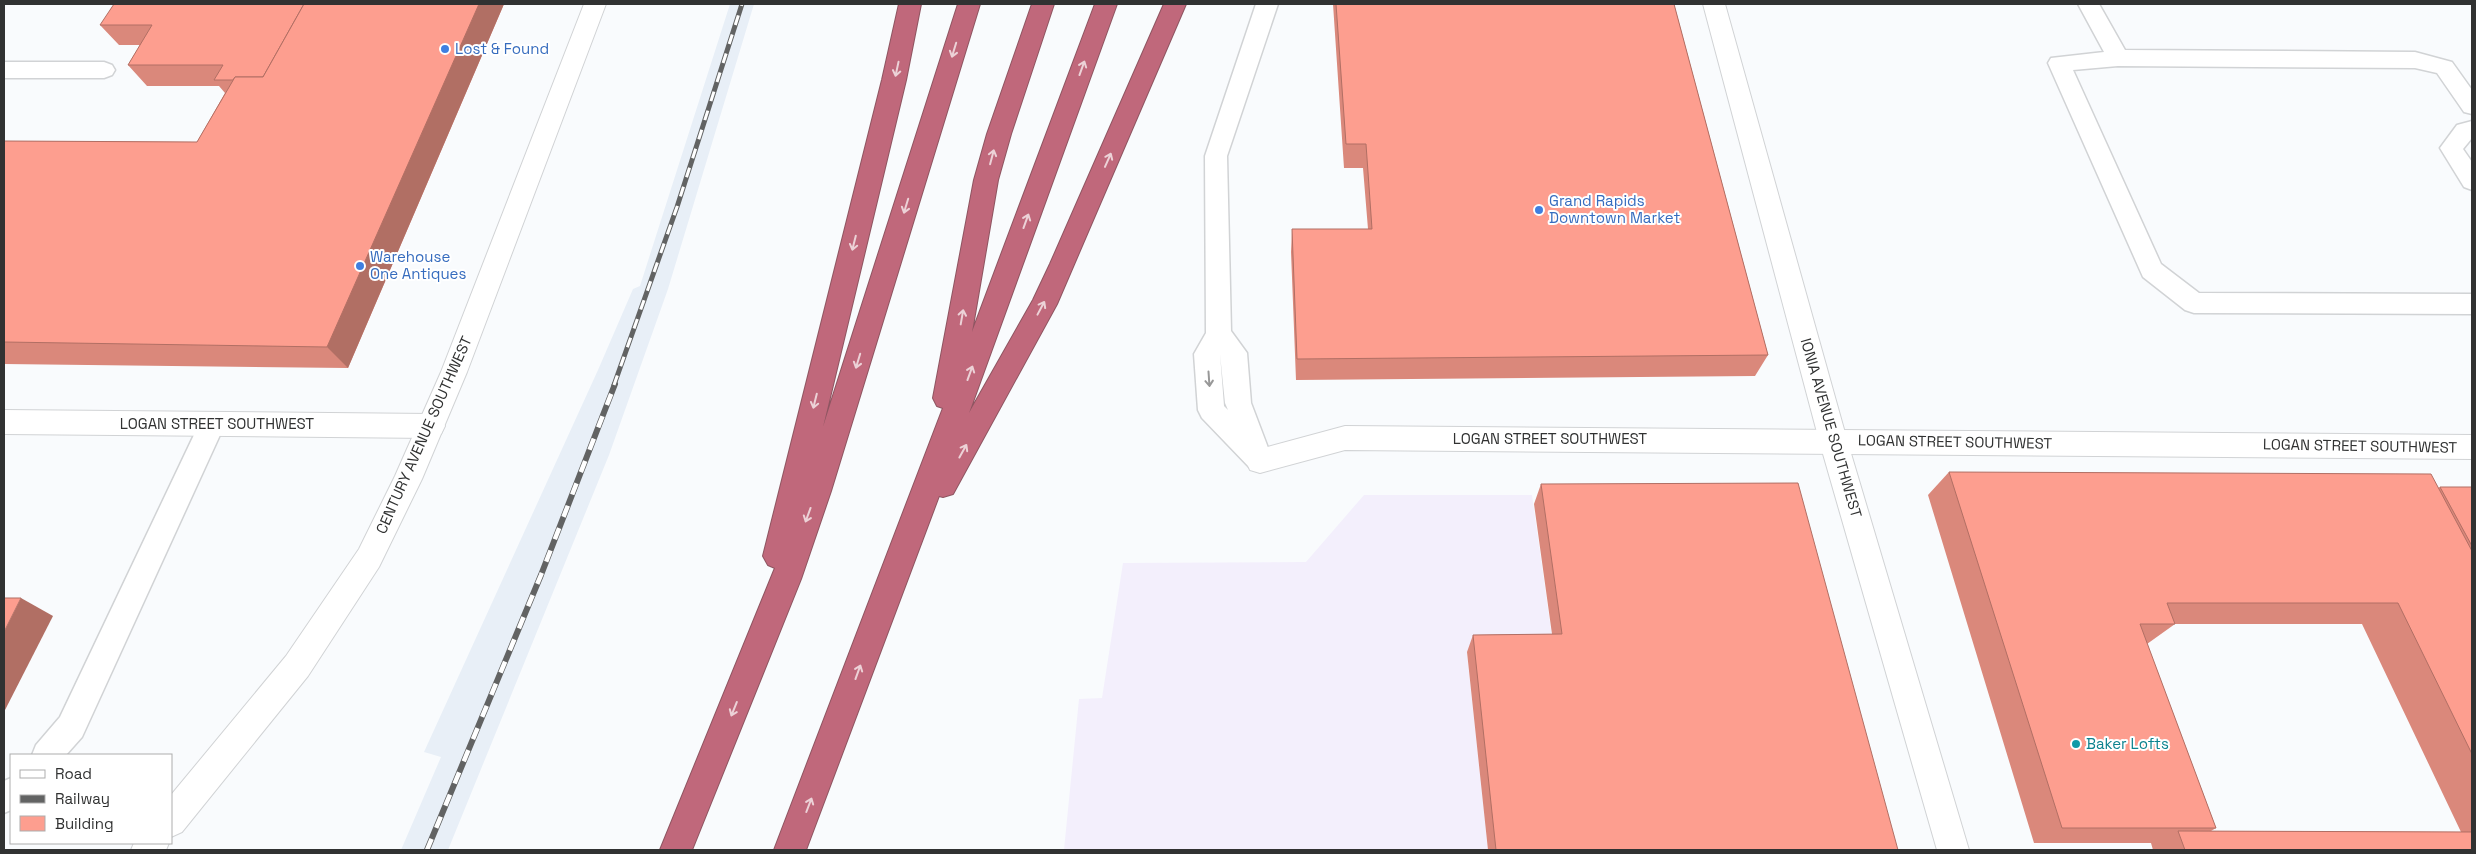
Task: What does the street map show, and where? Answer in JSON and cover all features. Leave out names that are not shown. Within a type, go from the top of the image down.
[{"type":"highway","points":[[752,664],[894,80],[910,4]]},
{"type":"highway","points":[[676,850],[786,579],[817,492],[969,4]]},
{"type":"highway","points":[[935,468],[986,180],[999,134],[1043,4]]},
{"type":"highway","points":[[790,850],[897,570],[1106,4]]},
{"type":"highway","points":[[897,570],[1044,304],[1176,4]]},
{"type":"street","name":"CENTURY AVENUE SOUTHWEST","points":[[172,820],[297,666],[369,558],[408,479],[454,372],[595,4]]},
{"type":"street","name":"IONIA AVENUE SOUTHWEST","points":[[1714,4],[1833,440],[1953,850]]},
{"type":"street","name":"LOGAN STREET SOUTHWEST","points":[[4,422],[431,426]]},
{"type":"street","name":"LOGAN STREET SOUTHWEST","points":[[1260,461],[1345,438],[1833,440],[2472,447]]},
{"type":"lane","points":[[1260,461],[1211,410],[1207,354],[1219,334],[1216,156],[1268,4]]},
{"type":"lane","points":[[2089,4],[2118,58]]},
{"type":"lane","points":[[2472,106],[2444,67],[2415,60],[2118,58],[2059,63],[2152,270],[2194,303],[2472,304]]},
{"type":"lane","points":[[4,70],[104,70]]},
{"type":"lane","points":[[2472,129],[2465,131],[2451,148],[2472,181]]},
{"type":"lane","points":[[48,754],[71,727],[212,424]]},
{"type":"shaded area","points":[[730,4],[754,4],[668,289],[609,455],[448,850],[401,850],[441,757],[424,752],[633,289],[640,286]]},
{"type":"shaded area","points":[[1364,495],[1532,495],[1554,651],[1467,653],[1488,850],[1064,850],[1079,699],[1102,698],[1123,563],[1306,562]]},
{"type":"building","points":[[114,4],[304,4],[263,77],[235,77],[233,80],[214,80],[223,65],[128,65],[152,25],[100,25]]},
{"type":"building","points":[[304,4],[479,4],[327,347],[4,342],[4,141],[197,142],[235,77],[263,77]]},
{"type":"building","name":"Grand Rapids Downtown Market","points":[[1336,4],[1674,4],[1768,355],[1297,359],[1292,229],[1372,229],[1366,144],[1346,144]]},
{"type":"building","name":"Baker Lofts","points":[[1949,472],[2431,474],[2472,551],[2472,754],[2398,603],[2167,603],[2175,624],[2140,624],[2216,828],[2062,828]]},
{"type":"building","points":[[1798,483],[1898,850],[1496,850],[1473,635],[1562,634],[1541,484]]},
{"type":"building","points":[[2440,487],[2472,487],[2472,546]]},
{"type":"building","points":[[4,598],[21,598],[4,632]]},
{"type":"building","points":[[2178,831],[2472,832],[2472,850],[2185,850]]},
{"type":"railway","points":[[614,385],[677,207],[742,4]]},
{"type":"railway","points":[[427,850],[541,575],[615,384]]},
{"type":"place","name":"Lost & Found","points":[[445,49]]},
{"type":"place","name":"Grand Rapids Downtown Market","points":[[1539,210]]},
{"type":"place","name":"Warehouse One Antiques","points":[[360,266]]},
{"type":"place","name":"Baker Lofts","points":[[2076,744]]}]
